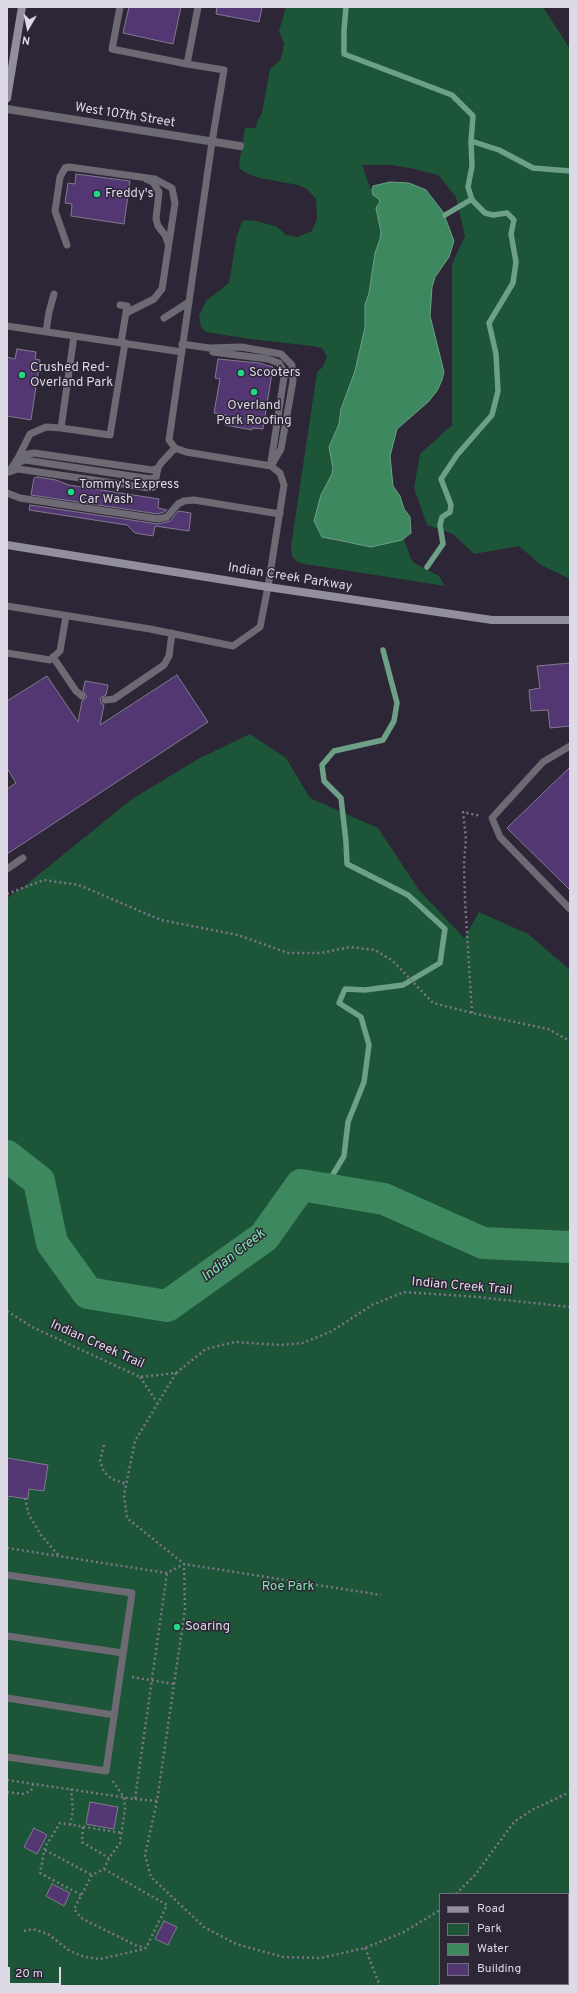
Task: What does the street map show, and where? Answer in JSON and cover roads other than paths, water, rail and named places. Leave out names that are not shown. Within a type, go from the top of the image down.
[{"type":"street","points":[[7,98],[22,7]]},
{"type":"street","name":"West 107th Street","points":[[7,109],[240,146]]},
{"type":"street","name":"Indian Creek Parkway","points":[[7,545],[268,587],[492,620],[570,620]]},
{"type":"lane","points":[[7,606],[172,633],[233,646],[260,627],[268,587],[284,485],[280,473],[271,466],[186,452],[175,448],[169,440],[212,142],[224,70],[112,49],[120,7]]},
{"type":"lane","points":[[187,64],[198,7]]},
{"type":"lane","points":[[67,245],[55,211],[60,177],[65,168],[69,167],[156,179],[172,188],[175,203],[161,292],[154,299],[126,314]]},
{"type":"lane","points":[[142,177],[153,182],[159,192],[156,219],[158,226],[165,235],[169,245]]},
{"type":"lane","points":[[46,332],[48,312],[54,294]]},
{"type":"lane","points":[[164,318],[189,302]]},
{"type":"lane","points":[[8,473],[30,434],[46,427],[110,435],[127,306],[120,305]]},
{"type":"lane","points":[[7,326],[182,352]]},
{"type":"lane","points":[[61,428],[74,336]]},
{"type":"lane","points":[[182,344],[208,348],[214,352],[268,359],[279,363],[283,370],[284,377],[271,466]]},
{"type":"lane","points":[[8,473],[18,469],[150,488],[154,487],[158,468],[175,448]]},
{"type":"lane","points":[[16,461],[23,455],[34,453],[152,470],[158,468]]},
{"type":"lane","points":[[16,461],[25,460],[151,480],[156,477]]},
{"type":"lane","points":[[7,493],[20,498],[158,519],[167,516],[178,504],[184,501],[194,500],[280,514]]},
{"type":"lane","points":[[7,653],[50,660],[60,651],[66,616]]},
{"type":"lane","points":[[105,700],[114,699],[164,665],[169,656],[172,633]]},
{"type":"lane","points":[[53,657],[76,691],[82,696]]},
{"type":"lane","points":[[570,746],[543,762],[492,818],[500,837],[570,909]]},
{"type":"lane","points":[[7,869],[24,858]]},
{"type":"lane","points":[[7,1574],[132,1593],[106,1771],[7,1756]]},
{"type":"lane","points":[[7,1636],[123,1653]]},
{"type":"lane","points":[[7,1698],[114,1715]]},
{"type":"water","points":[[390,182],[409,183],[426,190],[443,212],[454,241],[449,257],[435,277],[432,287],[430,316],[444,372],[442,380],[437,391],[428,402],[397,429],[390,456],[393,486],[400,496],[404,509],[410,517],[411,533],[402,540],[371,547],[322,537],[314,521],[321,495],[332,474],[333,468],[329,447],[339,424],[341,409],[355,371],[365,327],[365,305],[369,293],[375,253],[381,232],[376,208],[380,202],[379,199],[373,195],[372,190],[373,186]]},
{"type":"waterway","points":[[346,7],[344,54],[452,95],[473,116],[471,141],[472,166],[468,187],[472,200],[485,213],[493,215],[507,213],[514,220],[511,234],[516,262],[513,283],[489,323],[496,354],[498,391],[492,415],[457,455],[441,479],[451,505],[450,512],[442,517],[440,525],[443,544],[427,567]]},
{"type":"waterway","points":[[471,141],[499,150],[533,168],[570,171]]},
{"type":"waterway","points":[[445,215],[472,199]]},
{"type":"waterway","points":[[308,1186],[332,1176],[344,1156],[348,1122],[364,1082],[369,1045],[361,1017],[339,1003],[345,989],[365,990],[403,985],[440,963],[445,929],[408,895],[347,864],[341,798],[324,781],[322,765],[334,751],[383,740],[394,721],[397,703],[383,650]]},
{"type":"waterway","name":"Indian Creek","points":[[7,1156],[39,1181],[52,1243],[88,1293],[167,1306],[264,1237],[301,1185],[384,1199],[483,1243],[570,1247]]},
{"type":"place","name":"Freddy's","points":[[97,194]]},
{"type":"place","name":"Scooters","points":[[241,373]]},
{"type":"place","name":"Crushed Red- Overland Park","points":[[22,375]]},
{"type":"place","name":"Overland Park Roofing","points":[[254,392]]},
{"type":"place","name":"Tommy's Express Car Wash","points":[[71,492]]},
{"type":"place","name":"Soaring","points":[[177,1627]]},
{"type":"park label","name":"Roe Park","points":[[288,1587]]}]
